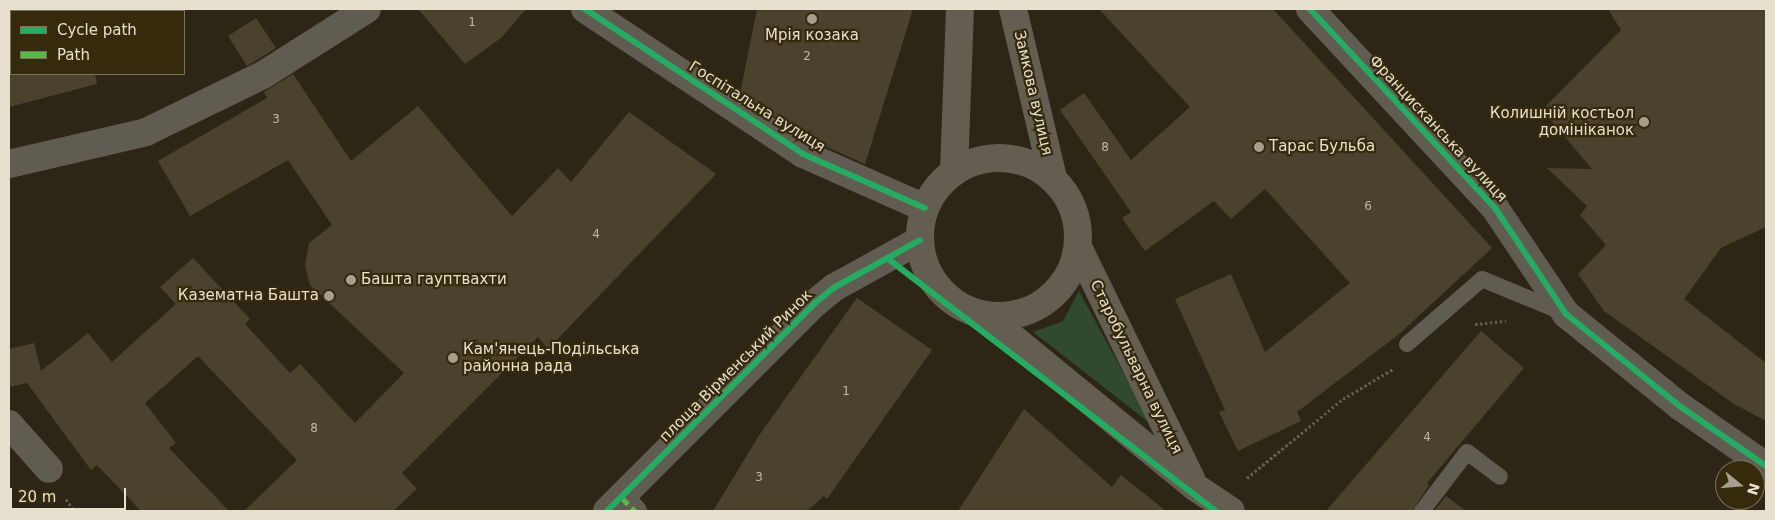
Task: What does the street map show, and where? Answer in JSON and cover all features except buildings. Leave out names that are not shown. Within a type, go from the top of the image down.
[{"type":"main road","points":[[954,172],[960,9]]},
{"type":"main road","name":"Замкова вулиця","points":[[1013,9],[1052,178]]},
{"type":"main road","points":[[1015,159],[1052,178],[1071,206],[1077,221],[1078,247],[1071,271],[1057,292],[1036,308],[1012,316],[986,316],[962,308],[944,296],[931,279],[920,240],[925,208],[932,194],[954,172],[973,162],[1015,159]]},
{"type":"main road","name":"Старобульварна вулиця","points":[[1078,247],[1195,487]]},
{"type":"main road","name":"Старобульварна вулиця","points":[[986,316],[1195,487],[1231,511]]},
{"type":"street","points":[[9,164],[146,132],[263,75],[367,9]]},
{"type":"street","name":"Госпітальна вулиця","points":[[585,9],[803,154],[925,208]]},
{"type":"street","name":"Францисканська вулиця","points":[[1310,9],[1495,208],[1566,314],[1681,407],[1766,466]]},
{"type":"street","name":"площа Вірменський Ринок","points":[[621,507],[815,303],[835,287],[920,240]]},
{"type":"street","points":[[9,424],[49,469]]},
{"type":"lane","points":[[1407,344],[1482,280],[1566,314]]},
{"type":"lane","points":[[1422,511],[1467,452],[1500,477]]},
{"type":"path","points":[[1466,325],[1512,320]]},
{"type":"path","points":[[1247,478],[1343,399],[1400,365]]},
{"type":"green space","points":[[1079,291],[1151,424],[1033,332],[1063,321]]},
{"type":"marked path","points":[[621,497],[635,511]]},
{"type":"cycle path","points":[[585,9],[803,154],[925,208]]},
{"type":"cycle path","points":[[1310,9],[1495,208],[1566,314],[1681,407],[1766,466]]},
{"type":"cycle path","points":[[607,511],[815,303],[835,287],[920,240]]},
{"type":"cycle path","points":[[887,258],[1215,511]]},
{"type":"place","name":"Мрія козака","points":[[812,19]]},
{"type":"place","name":"Колишній костьол домініканок","points":[[1644,122]]},
{"type":"place","name":"Тарас Бульба","points":[[1259,147]]},
{"type":"place","name":"Башта гауптвахти","points":[[351,280]]},
{"type":"place","name":"Казематна Башта","points":[[329,296]]},
{"type":"place","name":"Кам'янець-Подільська районна рада","points":[[453,358]]}]
